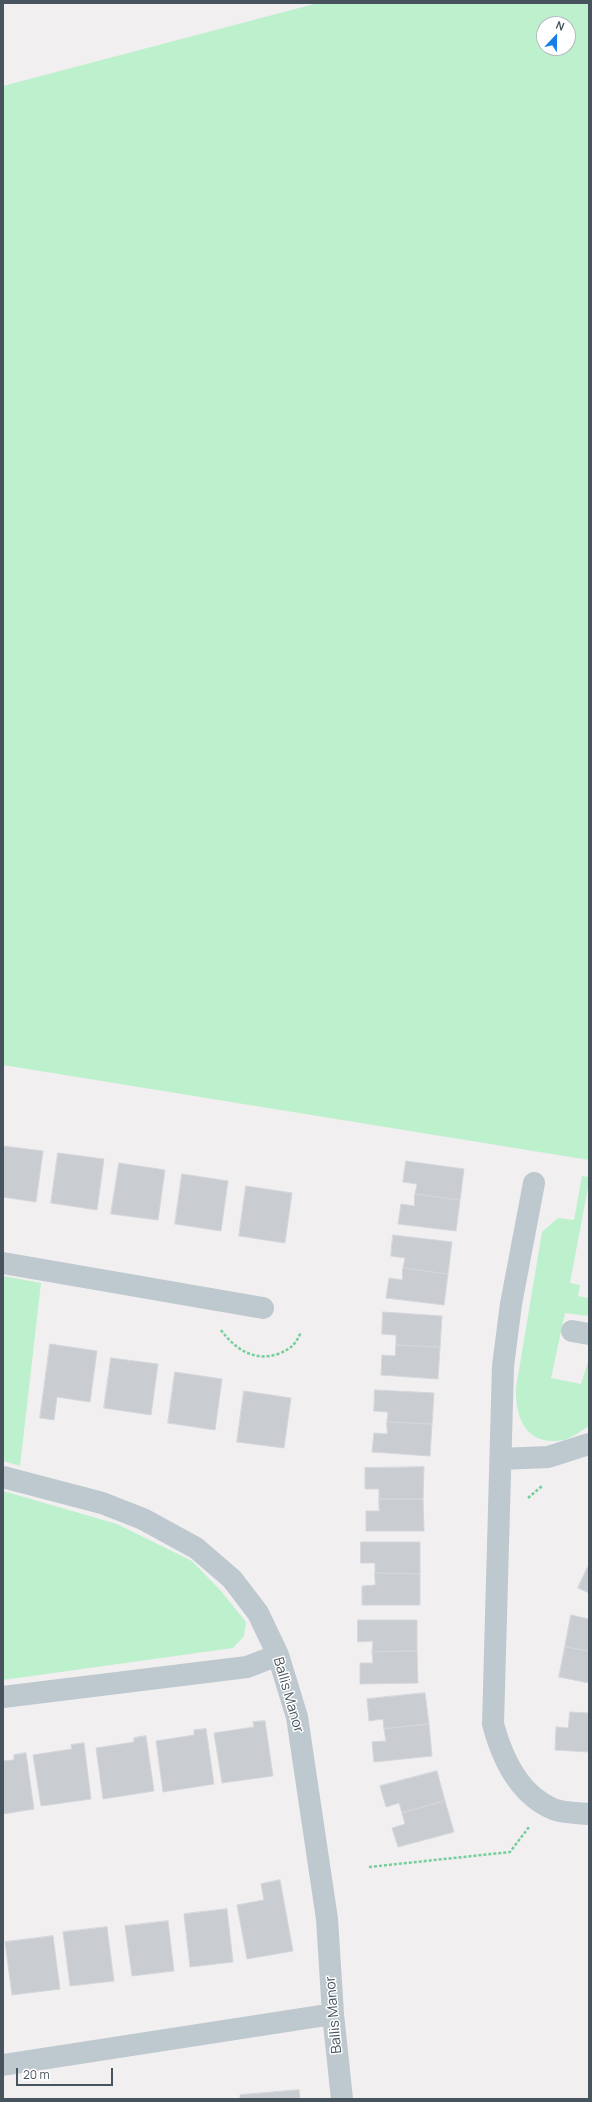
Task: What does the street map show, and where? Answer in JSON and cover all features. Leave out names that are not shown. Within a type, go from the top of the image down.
[{"type":"street","points":[[534,1183],[511,1304],[503,1366],[493,1724],[500,1748],[513,1775],[532,1796],[553,1809],[589,1814]]},
{"type":"street","points":[[3,1263],[263,1308]]},
{"type":"street","points":[[501,1459],[548,1457],[589,1444]]},
{"type":"street","name":"Ballis Manor","points":[[3,1477],[102,1503],[143,1519],[196,1548],[232,1579],[258,1613],[278,1655],[297,1717],[327,1919],[333,2014],[342,2099]]},
{"type":"street","points":[[3,1697],[247,1667],[278,1655]]},
{"type":"street","points":[[3,2065],[333,2014]]},
{"type":"path","points":[[522,1503],[543,1486]]},
{"type":"path","points":[[369,1867],[510,1852],[544,1804]]},
{"type":"green space","points":[[318,3],[589,3],[589,1160],[3,1065],[3,86]]},
{"type":"green space","points":[[582,1176],[589,1177],[589,1182],[570,1283],[580,1285],[578,1296],[589,1298],[589,1316],[565,1313],[551,1378],[581,1384],[589,1359],[589,1426],[567,1439],[551,1441],[532,1435],[526,1428],[521,1420],[518,1410],[516,1388],[542,1232],[558,1218],[574,1220]]},
{"type":"green space","points":[[3,1276],[41,1283],[20,1466],[3,1461]]},
{"type":"green space","points":[[3,1491],[117,1524],[192,1561],[221,1591],[246,1622],[244,1636],[233,1648],[3,1680]]},
{"type":"building","points":[[3,1146],[43,1151],[36,1202],[3,1197]]},
{"type":"building","points":[[58,1153],[104,1159],[97,1210],[51,1203]]},
{"type":"building","points":[[406,1161],[464,1169],[460,1200],[415,1194],[417,1184],[403,1182]]},
{"type":"building","points":[[119,1163],[165,1170],[158,1220],[111,1214]]},
{"type":"building","points":[[182,1174],[228,1181],[221,1231],[175,1224]]},
{"type":"building","points":[[246,1186],[292,1193],[285,1243],[239,1236]]},
{"type":"building","points":[[415,1194],[460,1200],[456,1231],[398,1224],[401,1204],[414,1206]]},
{"type":"building","points":[[393,1235],[452,1242],[448,1274],[403,1268],[405,1258],[391,1256]]},
{"type":"building","points":[[403,1268],[448,1274],[444,1305],[386,1298],[389,1278],[402,1280]]},
{"type":"building","points":[[383,1312],[442,1316],[440,1347],[396,1345],[396,1335],[382,1334]]},
{"type":"building","points":[[50,1344],[97,1351],[90,1402],[57,1397],[54,1420],[40,1418]]},
{"type":"building","points":[[396,1345],[440,1347],[438,1379],[381,1375],[382,1355],[395,1356]]},
{"type":"building","points":[[111,1358],[158,1364],[151,1415],[104,1408]]},
{"type":"building","points":[[175,1372],[222,1379],[215,1430],[168,1423]]},
{"type":"building","points":[[375,1390],[434,1393],[432,1424],[387,1422],[388,1412],[374,1411]]},
{"type":"building","points":[[244,1391],[291,1398],[284,1448],[237,1442]]},
{"type":"building","points":[[387,1422],[432,1424],[430,1456],[372,1452],[374,1433],[387,1434]]},
{"type":"building","points":[[424,1467],[423,1499],[379,1499],[379,1489],[365,1489],[365,1468]]},
{"type":"building","points":[[379,1499],[423,1499],[424,1531],[366,1531],[366,1511],[379,1511]]},
{"type":"building","points":[[361,1542],[420,1542],[420,1574],[375,1573],[375,1563],[361,1563]]},
{"type":"building","points":[[589,1564],[589,1593],[578,1588]]},
{"type":"building","points":[[375,1573],[420,1574],[420,1605],[362,1605],[362,1586],[375,1585]]},
{"type":"building","points":[[571,1615],[589,1619],[589,1651],[565,1647]]},
{"type":"building","points":[[358,1620],[417,1620],[417,1651],[372,1652],[373,1641],[358,1642]]},
{"type":"building","points":[[565,1647],[589,1651],[589,1683],[559,1677]]},
{"type":"building","points":[[417,1651],[418,1683],[360,1684],[360,1663],[373,1663],[372,1652]]},
{"type":"building","points":[[425,1693],[429,1724],[384,1729],[383,1719],[369,1721],[367,1699]]},
{"type":"building","points":[[570,1712],[589,1713],[589,1752],[555,1750],[556,1727],[568,1728]]},
{"type":"building","points":[[265,1721],[273,1776],[222,1783],[214,1733],[254,1727],[253,1722]]},
{"type":"building","points":[[429,1724],[432,1756],[374,1762],[372,1742],[386,1741],[384,1729]]},
{"type":"building","points":[[206,1729],[214,1784],[163,1792],[156,1741],[194,1735],[194,1730]]},
{"type":"building","points":[[146,1736],[154,1791],[103,1799],[96,1748],[134,1742],[134,1738]]},
{"type":"building","points":[[84,1743],[91,1799],[41,1806],[33,1755],[72,1749],[71,1745]]},
{"type":"building","points":[[26,1753],[34,1809],[3,1814],[3,1761],[14,1760],[14,1755]]},
{"type":"building","points":[[437,1771],[445,1801],[402,1813],[399,1803],[386,1807],[380,1786]]},
{"type":"building","points":[[445,1801],[454,1832],[398,1847],[392,1828],[405,1824],[402,1813]]},
{"type":"building","points":[[280,1880],[293,1951],[247,1959],[237,1905],[264,1900],[261,1884]]},
{"type":"building","points":[[227,1909],[233,1962],[190,1967],[184,1914]]},
{"type":"building","points":[[168,1921],[174,1971],[132,1976],[125,1926]]},
{"type":"building","points":[[107,1927],[114,1981],[70,1986],[63,1932]]},
{"type":"building","points":[[53,1936],[60,1989],[12,1995],[5,1942]]},
{"type":"building","points":[[299,2090],[300,2099],[240,2099],[240,2095]]}]
